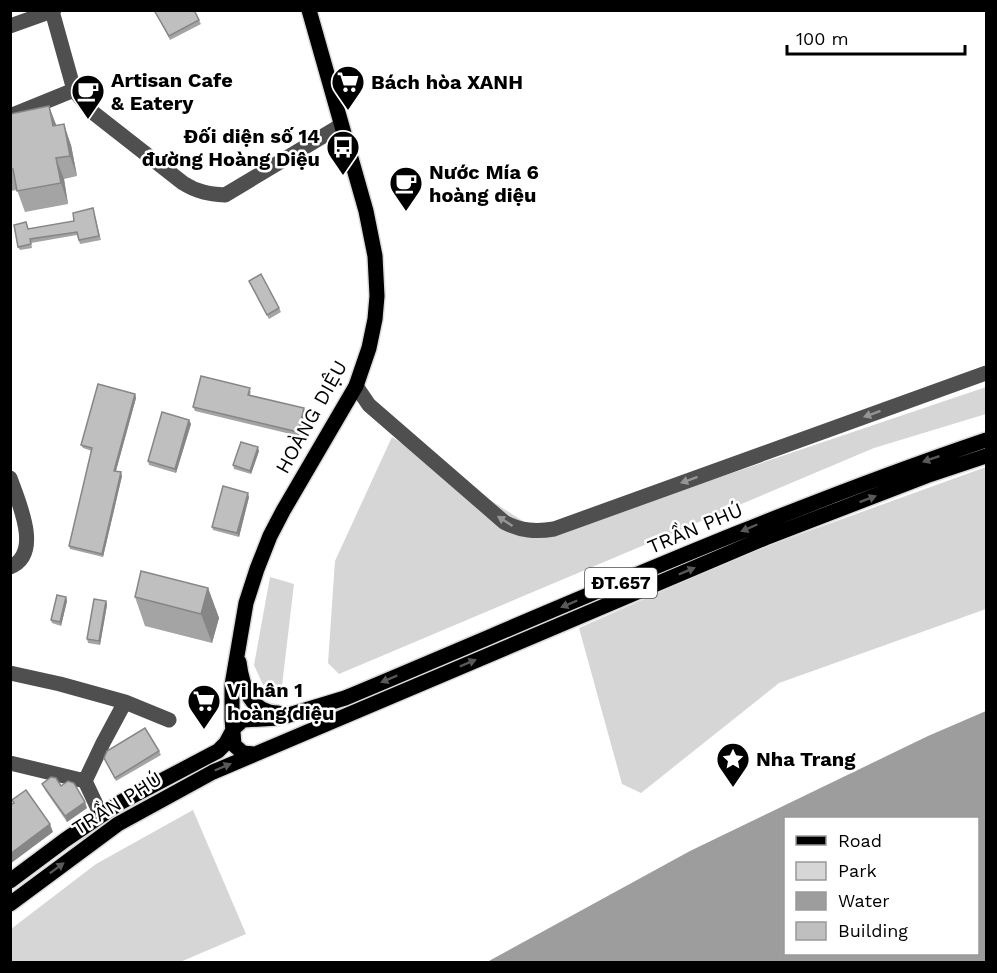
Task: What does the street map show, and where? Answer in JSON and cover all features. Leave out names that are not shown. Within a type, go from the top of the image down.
[{"type":"main road","name":"HOÀNG DIỆU","points":[[232,734],[231,700],[246,603],[270,536],[298,483],[356,386],[373,333],[377,296],[375,256],[366,211],[340,126],[309,10]]},
{"type":"main road","name":"TRẦN PHÚ","points":[[254,719],[268,720],[345,698],[761,523],[987,440]]},
{"type":"main road","name":"TRẦN PHÚ","points":[[10,903],[118,824],[213,772],[765,538],[926,476],[987,456]]},
{"type":"main road","name":"HOÀNG DIỆU","points":[[239,651],[238,675],[243,699],[254,719]]},
{"type":"main road","points":[[239,651],[244,687],[255,704],[262,710],[273,713],[297,713]]},
{"type":"main road","points":[[205,759],[223,730],[231,700]]},
{"type":"main road","points":[[232,734],[238,750],[248,754],[257,753],[267,742],[267,731],[264,725],[254,719]]},
{"type":"main road","name":"ĐT.657","points":[[232,734],[238,723],[254,719]]},
{"type":"main road","name":"TRẦN PHÚ","points":[[10,882],[101,815],[145,789],[205,759],[226,743],[232,734]]},
{"type":"street","points":[[10,26],[53,11],[74,90],[91,111],[196,191],[225,195],[340,126]]},
{"type":"street","points":[[10,116],[74,90]]},
{"type":"street","points":[[356,386],[369,405],[504,522],[516,528],[541,531],[565,525],[987,373]]},
{"type":"street","points":[[10,478],[26,525],[27,538],[24,555],[17,565],[10,567]]},
{"type":"street","points":[[10,673],[125,702],[169,720]]},
{"type":"street","points":[[85,782],[125,702]]},
{"type":"street","points":[[10,764],[85,782]]},
{"type":"street","points":[[85,782],[101,815]]},
{"type":"green space","points":[[986,387],[986,414],[874,448],[339,674],[328,663],[335,561],[392,437],[546,536]]},
{"type":"green space","points":[[986,467],[986,609],[779,683],[641,793],[622,784],[579,628],[748,553]]},
{"type":"green space","points":[[270,577],[294,584],[281,694],[263,685],[254,665]]},
{"type":"green space","points":[[193,810],[246,934],[180,962],[11,962],[11,929],[96,864]]},
{"type":"water","points":[[986,711],[986,962],[487,962],[690,851],[928,736]]},
{"type":"building","points":[[154,10],[194,10],[199,20],[169,36]]},
{"type":"building","points":[[49,106],[53,126],[64,124],[70,156],[56,158],[61,183],[17,191],[13,169],[10,169],[10,114]]},
{"type":"building","points":[[93,208],[99,236],[79,240],[77,232],[30,239],[31,244],[18,247],[14,225],[26,222],[28,229],[74,221],[73,213]]},
{"type":"building","points":[[261,274],[279,308],[267,315],[249,281]]},
{"type":"building","points":[[201,376],[250,388],[248,395],[304,408],[298,432],[193,407]]},
{"type":"building","points":[[98,384],[135,394],[114,471],[121,472],[102,554],[69,546],[92,448],[81,445]]},
{"type":"building","points":[[162,412],[189,420],[175,469],[148,461]]},
{"type":"building","points":[[241,442],[258,447],[250,471],[233,465]]},
{"type":"building","points":[[223,486],[248,493],[237,533],[212,527]]},
{"type":"building","points":[[141,571],[208,588],[201,614],[135,597]]},
{"type":"building","points":[[57,595],[66,597],[60,622],[51,620]]},
{"type":"building","points":[[94,599],[106,601],[99,641],[87,639]]},
{"type":"building","points":[[145,728],[159,751],[115,778],[104,758],[107,751]]},
{"type":"building","points":[[51,777],[56,778],[61,786],[68,781],[74,783],[85,802],[65,816],[42,784]]},
{"type":"building","points":[[26,790],[50,824],[10,854],[10,805],[14,803],[12,800]]},
{"type":"place","name":"Bách hòa XANH","points":[[348,111]]},
{"type":"place","name":"Artisan Cafe & Eatery","points":[[88,120]]},
{"type":"place","name":"Đối diện số 14 đường Hoàng Diệu","points":[[343,176]]},
{"type":"place","name":"Nước Mía 6 hoàng diệu","points":[[406,212]]},
{"type":"place","name":"Vi hân 1 hoàng diệu","points":[[204,730]]},
{"type":"place","name":"Nha Trang","points":[[733,788]]}]
